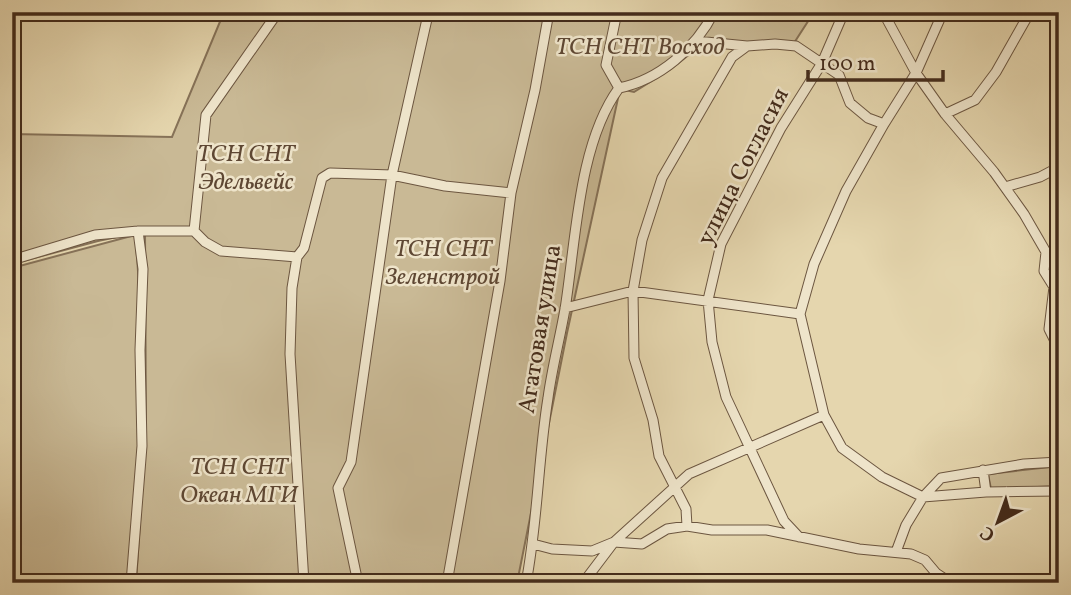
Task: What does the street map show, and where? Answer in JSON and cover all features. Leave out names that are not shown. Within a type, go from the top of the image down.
[{"type":"street","points":[[194,231],[206,115],[278,12]]},
{"type":"street","points":[[358,583],[338,488],[351,461],[392,176],[427,19],[425,12]]},
{"type":"street","points":[[447,583],[500,281],[511,193],[535,90],[549,12]]},
{"type":"street","points":[[617,12],[606,65],[619,88],[639,82],[672,63],[696,41],[714,12]]},
{"type":"street","name":"улица Согласия","points":[[799,537],[784,521],[726,397],[712,341],[708,300],[721,244],[781,128],[822,63],[844,12]]},
{"type":"street","points":[[883,12],[916,73],[945,114],[995,172],[1046,252],[1059,262]]},
{"type":"street","points":[[943,12],[916,73],[846,191],[814,264],[800,314],[824,415],[842,447],[882,477],[923,497],[986,492],[1059,491]]},
{"type":"street","points":[[945,114],[975,100],[985,88],[1030,12]]},
{"type":"street","points":[[696,41],[747,46],[796,46],[839,75],[850,103],[868,118],[884,124]]},
{"type":"street","points":[[687,526],[686,509],[659,457],[653,420],[634,358],[633,291],[642,240],[662,178],[732,57],[747,46]]},
{"type":"street","name":"Агатовая улица","points":[[526,583],[533,544],[547,399],[565,308],[584,179],[606,106],[619,88]]},
{"type":"street","points":[[1005,187],[1040,177],[1059,167]]},
{"type":"street","points":[[304,583],[290,354],[292,288],[297,257],[304,248],[323,178],[330,173],[392,176],[445,186],[511,193]]},
{"type":"street","points":[[12,260],[95,234],[138,231],[194,231],[205,242],[222,251],[297,257]]},
{"type":"street","points":[[131,583],[142,446],[140,350],[143,269],[138,231]]},
{"type":"street","points":[[1046,252],[1044,271],[1056,285],[1059,295]]},
{"type":"street","points":[[1056,285],[1049,329],[1059,349]]},
{"type":"street","points":[[565,308],[633,291],[800,314]]},
{"type":"street","points":[[583,583],[614,542],[689,474],[824,415]]},
{"type":"street","points":[[896,552],[906,525],[923,497],[941,478],[1024,464],[1059,462]]},
{"type":"street","points":[[983,470],[986,492]]},
{"type":"street","points":[[533,544],[552,549],[592,551],[614,542],[642,544],[667,529],[687,526],[712,530],[766,530],[859,549],[896,552],[925,560],[936,573],[951,583]]},
{"type":"green space","points":[[224,12],[814,12],[794,43],[700,46],[671,69],[634,92],[620,89],[517,583],[136,583],[146,429],[145,231],[12,264],[12,134],[172,137]]},
{"type":"green space","points":[[135,235],[141,365],[130,583],[12,583],[12,268]]},
{"type":"green space","points":[[1059,466],[1059,486],[991,489],[988,474]]},
{"type":"park label","name":"ТСН СНТ Восход","points":[[640,48]]},
{"type":"park label","name":"ТСН СНТ Эдельвейс","points":[[246,169]]},
{"type":"park label","name":"ТСН СНТ Зеленстрой","points":[[443,264]]},
{"type":"park label","name":"ТСН СНТ Океан МГИ","points":[[239,482]]}]
